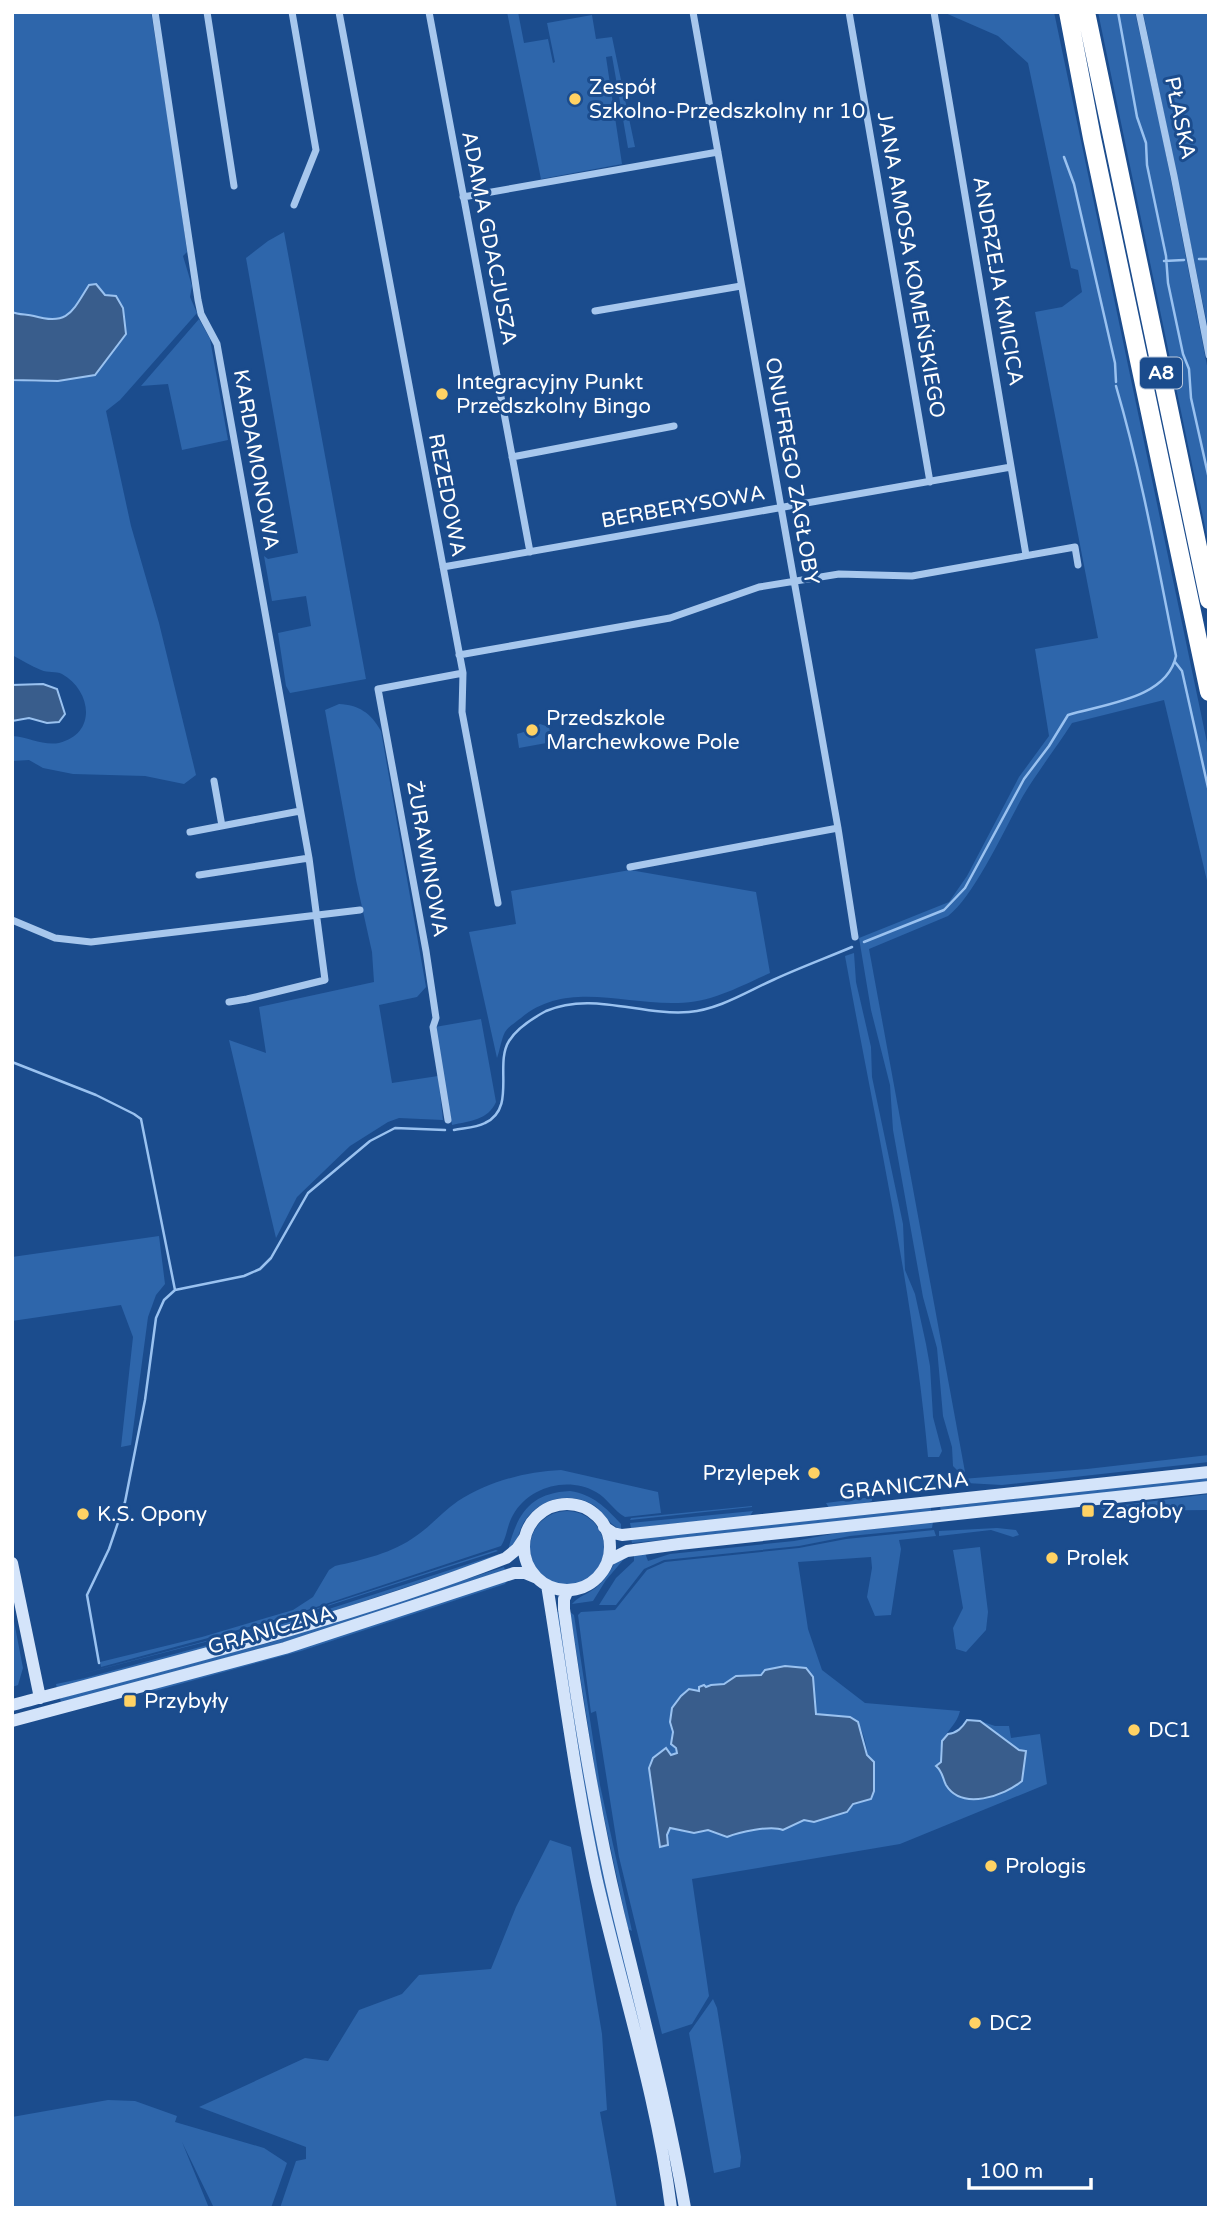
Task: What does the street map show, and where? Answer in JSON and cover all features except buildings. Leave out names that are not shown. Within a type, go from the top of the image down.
[{"type":"highway","name":"A8","points":[[1068,12],[1209,692]]},
{"type":"highway","name":"A8","points":[[1086,12],[1209,600]]},
{"type":"main road","name":"GRANICZNA","points":[[604,1527],[622,1535],[1209,1472]]},
{"type":"main road","name":"GRANICZNA","points":[[609,1560],[627,1551],[679,1544],[1209,1487]]},
{"type":"main road","points":[[542,1581],[568,1590],[589,1584],[602,1573],[609,1560],[610,1542],[604,1527],[592,1513],[566,1505],[539,1514],[525,1537],[526,1559],[542,1581],[587,1836],[655,2116],[671,2208]]},
{"type":"main road","name":"GRANICZNA","points":[[12,1705],[249,1643],[424,1587],[510,1556],[525,1537]]},
{"type":"main road","points":[[12,1563],[40,1698]]},
{"type":"main road","name":"GRANICZNA","points":[[12,1721],[285,1648],[516,1573],[542,1581]]},
{"type":"main road","points":[[568,1590],[564,1605],[577,1702],[596,1809],[618,1912],[663,2093],[685,2208]]},
{"type":"street","name":"KARDAMONOWA","points":[[155,12],[199,307],[217,344],[309,858],[325,980],[229,1002]]},
{"type":"street","points":[[206,12],[234,186]]},
{"type":"street","points":[[292,12],[316,150],[294,205]]},
{"type":"street","name":"REZEDOWA","points":[[339,12],[463,673],[463,712],[498,903]]},
{"type":"street","name":"ADAMA GDACJUSZA","points":[[429,12],[530,552]]},
{"type":"street","name":"ONUFREGO ZAGŁOBY","points":[[693,12],[855,937]]},
{"type":"street","name":"JANA AMOSA KOMEŃSKIEGO","points":[[849,12],[930,482]]},
{"type":"street","name":"ANDRZEJA KMICICA","points":[[934,12],[1026,555]]},
{"type":"street","name":"PŁASKA","points":[[1139,12],[1209,355]]},
{"type":"street","points":[[463,197],[718,152]]},
{"type":"street","points":[[595,311],[741,286]]},
{"type":"street","points":[[512,457],[674,426]]},
{"type":"street","name":"BERBERYSOWA","points":[[443,566],[1012,467]]},
{"type":"street","points":[[459,655],[670,618],[747,589],[839,574],[912,576],[1075,547],[1078,565]]},
{"type":"street","name":"ŻURAWINOWA","points":[[448,1120],[433,1027],[436,1018],[426,951],[378,689],[463,673]]},
{"type":"street","points":[[214,780],[222,825]]},
{"type":"street","points":[[190,832],[300,811]]},
{"type":"street","points":[[630,867],[838,828]]},
{"type":"street","points":[[198,875],[309,858]]},
{"type":"street","points":[[12,920],[55,938],[91,942],[360,911]]},
{"type":"shaded area","points":[[12,12],[151,12],[187,252],[183,256],[192,286],[190,297],[197,313],[120,400],[106,411],[131,526],[159,623],[196,775],[184,784],[145,776],[73,774],[43,768],[29,760],[12,761],[12,736],[59,743],[80,731],[86,712],[80,691],[72,681],[62,674],[41,670],[12,655],[12,380],[36,382],[95,375],[105,360],[105,295],[101,289],[89,285],[73,309],[62,318],[45,319],[12,312]]},
{"type":"shaded area","name":"Zespół Szkolno-Przedszkolny nr 10","points":[[507,12],[518,12],[524,43],[548,39],[553,63],[555,62],[547,23],[592,15],[596,39],[612,37],[635,147],[628,148],[612,56],[606,57],[622,164],[541,179]]},
{"type":"shaded area","points":[[943,12],[1054,12],[1209,752],[1209,889],[1164,700],[1072,723],[1023,796],[979,877],[958,906],[948,916],[869,949],[965,1472],[960,1473],[953,1466],[952,1447],[943,1416],[937,1348],[923,1297],[893,1130],[890,1085],[871,1010],[859,938],[949,902],[967,876],[1019,777],[1049,736],[1035,649],[1098,638],[1035,312],[1062,307],[1082,292],[1078,270],[1071,268],[1028,63],[998,36]]},
{"type":"shaded area","points":[[1098,12],[1135,12],[1161,129],[1209,376],[1209,546]]},
{"type":"shaded area","points":[[1143,12],[1209,12],[1209,333]]},
{"type":"shaded area","points":[[284,232],[366,679],[290,693],[286,686],[278,633],[311,626],[306,596],[272,601],[264,556],[268,559],[298,553],[246,258]]},
{"type":"shaded area","points":[[96,284],[105,295],[116,296],[123,308],[126,334],[95,375],[58,381],[12,380],[12,312],[45,319],[62,318],[73,309],[89,285]]},
{"type":"shaded area","points":[[199,319],[210,339],[228,440],[182,450],[168,384],[141,386]]},
{"type":"shaded area","points":[[43,684],[57,689],[65,714],[59,722],[47,723],[29,718],[12,721],[12,685]]},
{"type":"shaded area","points":[[339,704],[364,711],[381,731],[426,987],[417,997],[379,1005],[392,1083],[438,1076],[443,1120],[399,1118],[350,1146],[297,1197],[276,1238],[229,1040],[266,1053],[259,1007],[374,982],[372,952],[325,710]]},
{"type":"shaded area","points":[[540,724],[549,727],[552,742],[519,748],[517,734],[534,729]]},
{"type":"shaded area","points":[[630,870],[756,892],[770,973],[725,993],[690,1002],[658,1003],[596,997],[557,1000],[538,1007],[508,1028],[497,1058],[469,932],[516,924],[511,891]]},
{"type":"shaded area","points":[[854,953],[856,982],[871,1047],[872,1077],[903,1224],[905,1270],[915,1294],[930,1366],[933,1417],[942,1451],[939,1457],[928,1457],[903,1268],[845,956]]},
{"type":"shaded area","points":[[481,1019],[496,1102],[483,1116],[452,1125],[435,1027]]},
{"type":"shaded area","points":[[159,1236],[165,1284],[156,1295],[148,1317],[131,1445],[121,1447],[133,1337],[121,1305],[12,1321],[12,1257]]},
{"type":"shaded area","points":[[1209,1455],[1209,1462],[1002,1485],[966,1483],[962,1479],[1087,1469]]},
{"type":"shaded area","points":[[561,1470],[658,1492],[661,1513],[625,1517],[596,1492],[585,1487],[550,1487],[529,1497],[520,1505],[511,1519],[501,1546],[289,1616],[101,1667],[100,1662],[202,1637],[293,1610],[313,1597],[329,1570],[335,1566],[377,1555],[407,1542],[470,1494],[508,1479]]},
{"type":"shaded area","points":[[1209,1477],[1209,1482],[941,1511],[940,1507]]},
{"type":"shaded area","points":[[570,1491],[586,1495],[598,1503],[621,1524],[621,1529],[592,1504],[573,1498],[554,1499],[530,1514],[515,1544],[508,1550],[516,1526],[527,1508],[544,1496]]},
{"type":"shaded area","points":[[1209,1494],[1209,1510],[1106,1511],[1100,1508]]},
{"type":"shaded area","points":[[872,1497],[872,1501],[861,1505],[829,1508],[826,1503]]},
{"type":"shaded area","points":[[752,1507],[630,1520],[631,1518]]},
{"type":"shaded area","points":[[931,1508],[931,1512],[632,1543],[631,1539]]},
{"type":"shaded area","points":[[567,1511],[581,1514],[593,1522],[601,1534],[604,1548],[601,1562],[593,1574],[581,1582],[567,1585],[553,1582],[541,1574],[533,1562],[530,1548],[533,1534],[541,1522],[553,1514]]},
{"type":"shaded area","points":[[753,1511],[750,1516],[631,1528],[630,1523]]},
{"type":"shaded area","points":[[933,1522],[932,1528],[850,1536],[799,1546],[664,1560],[644,1569],[616,1605],[599,1605],[616,1578],[634,1561],[634,1555],[645,1553],[648,1561],[670,1554]]},
{"type":"shaded area","points":[[997,1528],[1016,1530],[1019,1535],[1013,1537],[991,1530],[939,1536],[939,1531]]},
{"type":"shaded area","points":[[934,1530],[936,1536],[899,1540],[901,1549],[891,1615],[875,1616],[867,1597],[871,1557],[798,1562],[808,1629],[822,1670],[865,1703],[960,1711],[941,1745],[941,1762],[946,1785],[1019,1750],[980,1721],[995,1726],[1009,1726],[1011,1738],[1040,1734],[1047,1784],[900,1844],[692,1879],[709,1996],[692,2024],[662,2034],[619,1857],[596,1711],[591,1713],[578,1615],[581,1612],[615,1610],[647,1570],[665,1562],[799,1548],[846,1539]],"holes":[[[775,1667],[806,1668],[813,1677],[816,1714],[849,1717],[856,1721],[861,1729],[868,1753],[871,1799],[853,1805],[847,1812],[814,1821],[804,1820],[783,1830],[763,1829],[727,1837],[708,1830],[694,1833],[670,1828],[667,1835],[666,1748],[671,1755],[677,1753],[671,1739],[670,1721],[673,1707],[679,1699],[689,1689],[697,1691],[724,1684],[736,1676],[761,1675]]]},
{"type":"shaded area","points":[[980,1547],[988,1612],[986,1630],[966,1652],[956,1649],[953,1628],[963,1608],[953,1550]]},
{"type":"shaded area","points":[[498,1551],[259,1628],[70,1677],[266,1625]]},
{"type":"shaded area","points":[[499,1554],[500,1556],[292,1625],[57,1689],[56,1684],[267,1629]]},
{"type":"shaded area","points":[[624,1559],[593,1601],[572,1604],[599,1585],[616,1561]]},
{"type":"shaded area","points":[[504,1567],[505,1570],[303,1637],[61,1703],[60,1698],[272,1642]]},
{"type":"shaded area","points":[[508,1580],[505,1584],[301,1651],[140,1695],[152,1689]]},
{"type":"shaded area","points":[[12,1611],[23,1668],[18,1685],[12,1687]]},
{"type":"shaded area","points":[[556,1612],[559,1612],[662,2114],[609,1909],[591,1826]]},
{"type":"shaded area","points":[[570,1612],[574,1615],[600,1785],[632,1931],[628,1929],[598,1789]]},
{"type":"shaded area","points":[[785,1666],[806,1668],[813,1677],[816,1714],[850,1717],[858,1722],[867,1755],[874,1762],[874,1791],[871,1799],[853,1804],[847,1812],[814,1822],[804,1820],[783,1830],[747,1831],[727,1837],[708,1830],[694,1833],[670,1828],[667,1835],[668,1845],[660,1847],[649,1768],[653,1758],[666,1748],[671,1755],[677,1753],[671,1744],[672,1708],[689,1689],[699,1691],[699,1687],[704,1685],[724,1684],[736,1676],[761,1675],[765,1670]]},
{"type":"shaded area","points":[[967,1720],[980,1721],[1019,1750],[1026,1751],[1022,1781],[1005,1792],[983,1798],[972,1799],[953,1793],[936,1766],[941,1762],[942,1741],[948,1734],[959,1730]]},
{"type":"shaded area","points":[[550,1840],[571,1847],[602,2034],[607,2110],[600,2112],[617,2208],[280,2208],[296,2161],[306,2159],[306,2147],[199,2107],[305,2058],[328,2061],[359,2010],[402,1994],[419,1975],[491,1969],[516,1907]]},
{"type":"shaded area","points":[[713,1999],[717,2008],[741,2157],[740,2167],[714,2173],[689,2033]]},
{"type":"shaded area","points":[[108,2100],[135,2101],[177,2116],[175,2122],[264,2148],[287,2163],[271,2208],[214,2208],[182,2142],[209,2208],[12,2208],[12,2117]]},
{"type":"waterway","points":[[1118,12],[1137,117],[1146,143],[1147,165],[1166,256],[1168,283],[1183,354],[1189,369],[1191,398],[1209,479]]},
{"type":"waterway","points":[[1064,157],[1074,184],[1115,363],[1116,382]]},
{"type":"waterway","points":[[1199,259],[1209,259]]},
{"type":"waterway","points":[[1164,261],[1184,260]]},
{"type":"waterway","points":[[864,942],[944,910],[965,888],[1024,779],[1068,715],[1132,698],[1160,682],[1170,670],[1176,656],[1142,487],[1116,386]]},
{"type":"waterway","points":[[1175,662],[1182,671],[1209,792]]},
{"type":"waterway","points":[[454,1130],[481,1125],[495,1116],[503,1097],[503,1062],[509,1041],[521,1028],[546,1011],[581,1003],[653,1011],[700,1010],[733,999],[852,947]]},
{"type":"waterway","points":[[12,1062],[96,1095],[141,1119],[175,1290]]},
{"type":"waterway","points":[[99,1663],[87,1595],[109,1549],[125,1502],[145,1400],[156,1318],[164,1300],[175,1290],[244,1276],[260,1269],[271,1258],[308,1193],[370,1141],[395,1128],[445,1130]]},
{"type":"place","name":"Zespół Szkolno-Przedszkolny nr 10","points":[[575,99]]},
{"type":"place","name":"Integracyjny Punkt Przedszkolny Bingo","points":[[442,394]]},
{"type":"place","name":"Przedszkole Marchewkowe Pole","points":[[532,730]]},
{"type":"place","name":"Przylepek","points":[[814,1473]]},
{"type":"place","name":"Zagłoby","points":[[1088,1511]]},
{"type":"place","name":"K.S. Opony","points":[[83,1514]]},
{"type":"place","name":"Prolek","points":[[1052,1558]]},
{"type":"place","name":"Przybyły","points":[[130,1701]]},
{"type":"place","name":"DC1","points":[[1134,1730]]},
{"type":"place","name":"Prologis","points":[[991,1866]]},
{"type":"place","name":"DC2","points":[[975,2023]]}]
